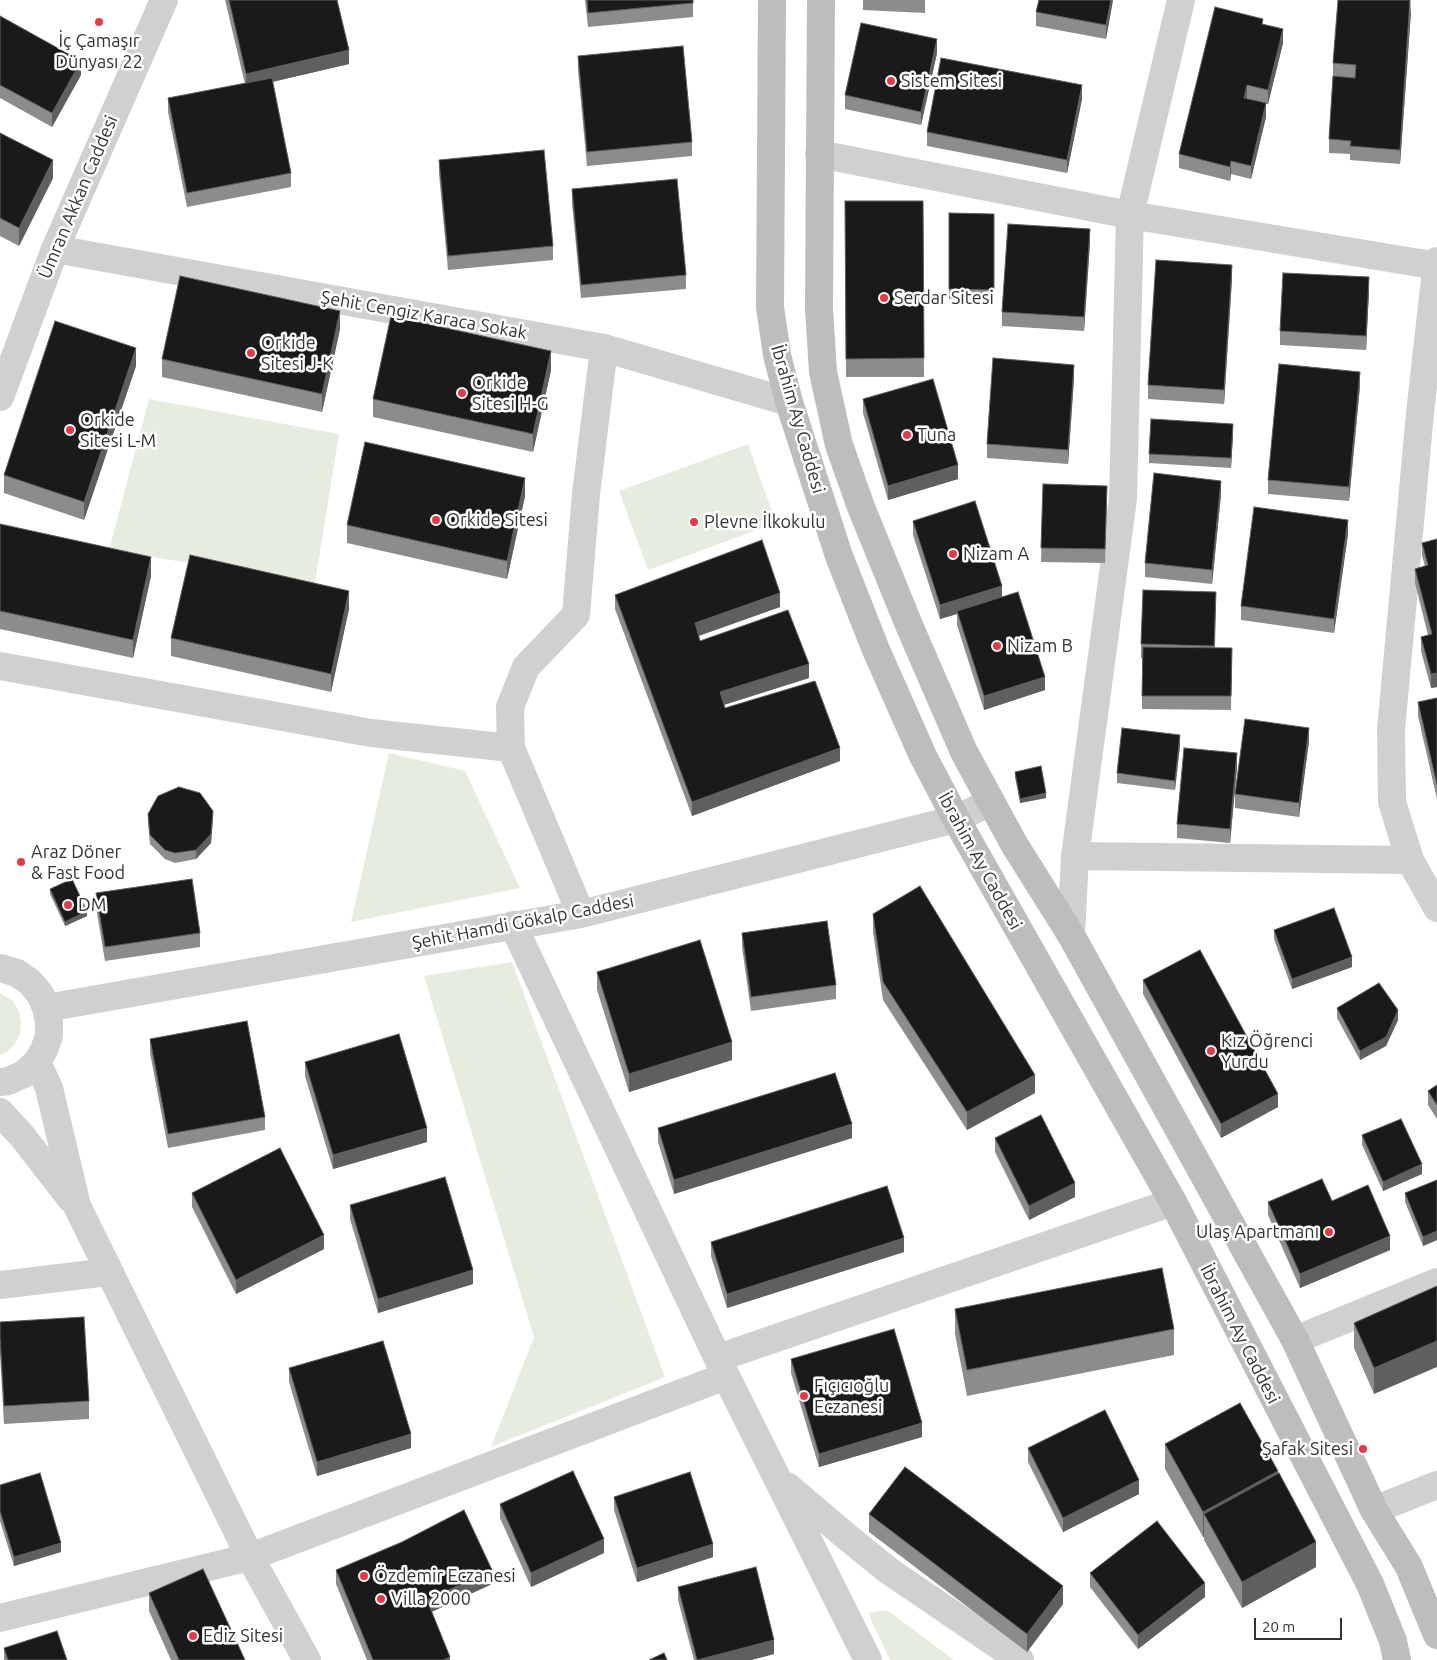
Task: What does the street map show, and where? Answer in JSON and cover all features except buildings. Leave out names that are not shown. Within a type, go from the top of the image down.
[{"type":"main road","name":"İbrahim Ay Caddesi","points":[[772,0],[770,307],[777,354],[789,402],[839,556],[876,650],[923,756],[956,819],[1173,1202],[1370,1584],[1393,1641],[1397,1660]]},
{"type":"main road","name":"İbrahim Ay Caddesi","points":[[821,0],[819,154],[820,327],[823,372],[839,444],[861,507],[964,752],[1014,844],[1071,935],[1296,1340],[1374,1510],[1409,1567],[1437,1636]]},
{"type":"street","name":"Ümran Akkan Caddesi","points":[[2,381],[55,249],[164,0]]},
{"type":"street","points":[[1071,935],[1075,856],[1123,498],[1130,215],[1181,0]]},
{"type":"street","points":[[819,154],[1130,215],[1437,266]]},
{"type":"street","name":"Şehit Cengiz Karaca Sokak","points":[[55,249],[604,348],[789,402]]},
{"type":"street","points":[[1437,261],[1420,413],[1391,730],[1392,802],[1410,860],[1437,908]]},
{"type":"street","points":[[581,914],[511,748],[510,707],[526,667],[576,615],[586,494],[604,348]]},
{"type":"street","points":[[0,666],[371,733],[511,748]]},
{"type":"street","name":"Şehit Hamdi Gökalp Caddesi","points":[[46,1008],[581,914],[956,819],[991,802]]},
{"type":"street","points":[[1075,856],[1410,860]]},
{"type":"street","points":[[513,925],[722,1367],[868,1660]]},
{"type":"street","points":[[0,966],[30,982],[40,994],[50,1022],[49,1036],[37,1062],[24,1074],[8,1081],[0,1082]]},
{"type":"street","points":[[37,1062],[49,1088],[77,1206],[250,1557],[307,1660]]},
{"type":"street","points":[[0,1112],[22,1136],[77,1206]]},
{"type":"street","points":[[0,1618],[250,1557],[722,1367],[1173,1202]]},
{"type":"street","points":[[0,1284],[108,1272]]},
{"type":"street","points":[[1296,1340],[1437,1282]]},
{"type":"street","points":[[777,1477],[889,1571],[1020,1660]]},
{"type":"street","points":[[1374,1510],[1437,1485]]},
{"type":"shaded area","points":[[149,399],[339,434],[315,583],[109,550]]},
{"type":"shaded area","points":[[748,444],[776,523],[648,570],[619,491]]},
{"type":"shaded area","points":[[389,753],[465,771],[520,888],[351,922]]},
{"type":"shaded area","points":[[512,962],[665,1377],[491,1447],[534,1337],[424,976]]},
{"type":"shaded area","points":[[0,993],[13,1001],[19,1011],[21,1023],[20,1034],[15,1044],[7,1052],[0,1055]]},
{"type":"shaded area","points":[[887,1610],[954,1660],[890,1660],[868,1613]]},
{"type":"place","name":"İç Çamaşır Dünyası 22","points":[[99,22]]},
{"type":"place","name":"Sistem Sitesi","points":[[891,81]]},
{"type":"place","name":"Serdar Sitesi","points":[[884,298]]},
{"type":"place","name":"Orkide Sitesi J-K","points":[[251,353]]},
{"type":"place","name":"Orkide Sitesi H-G","points":[[462,393]]},
{"type":"place","name":"Orkide Sitesi L-M","points":[[70,430]]},
{"type":"place","name":"Tuna","points":[[907,435]]},
{"type":"place","name":"Orkide Sitesi","points":[[436,520]]},
{"type":"place","name":"Plevne İlkokulu","points":[[694,522]]},
{"type":"place","name":"Nizam A","points":[[953,554]]},
{"type":"place","name":"Nizam B","points":[[997,646]]},
{"type":"place","name":"Araz Döner & Fast Food","points":[[21,862]]},
{"type":"place","name":"DM","points":[[68,905]]},
{"type":"place","name":"Kız Öğrenci Yurdu","points":[[1211,1051]]},
{"type":"place","name":"Ulaş Apartmanı","points":[[1329,1232]]},
{"type":"place","name":"Fıçıcıoğlu Eczanesi","points":[[804,1396]]},
{"type":"place","name":"Şafak Sitesi","points":[[1363,1449]]},
{"type":"place","name":"Özdemir Eczanesi","points":[[364,1576]]},
{"type":"place","name":"Villa 2000","points":[[381,1599]]},
{"type":"place","name":"Ediz Sitesi","points":[[193,1636]]}]
